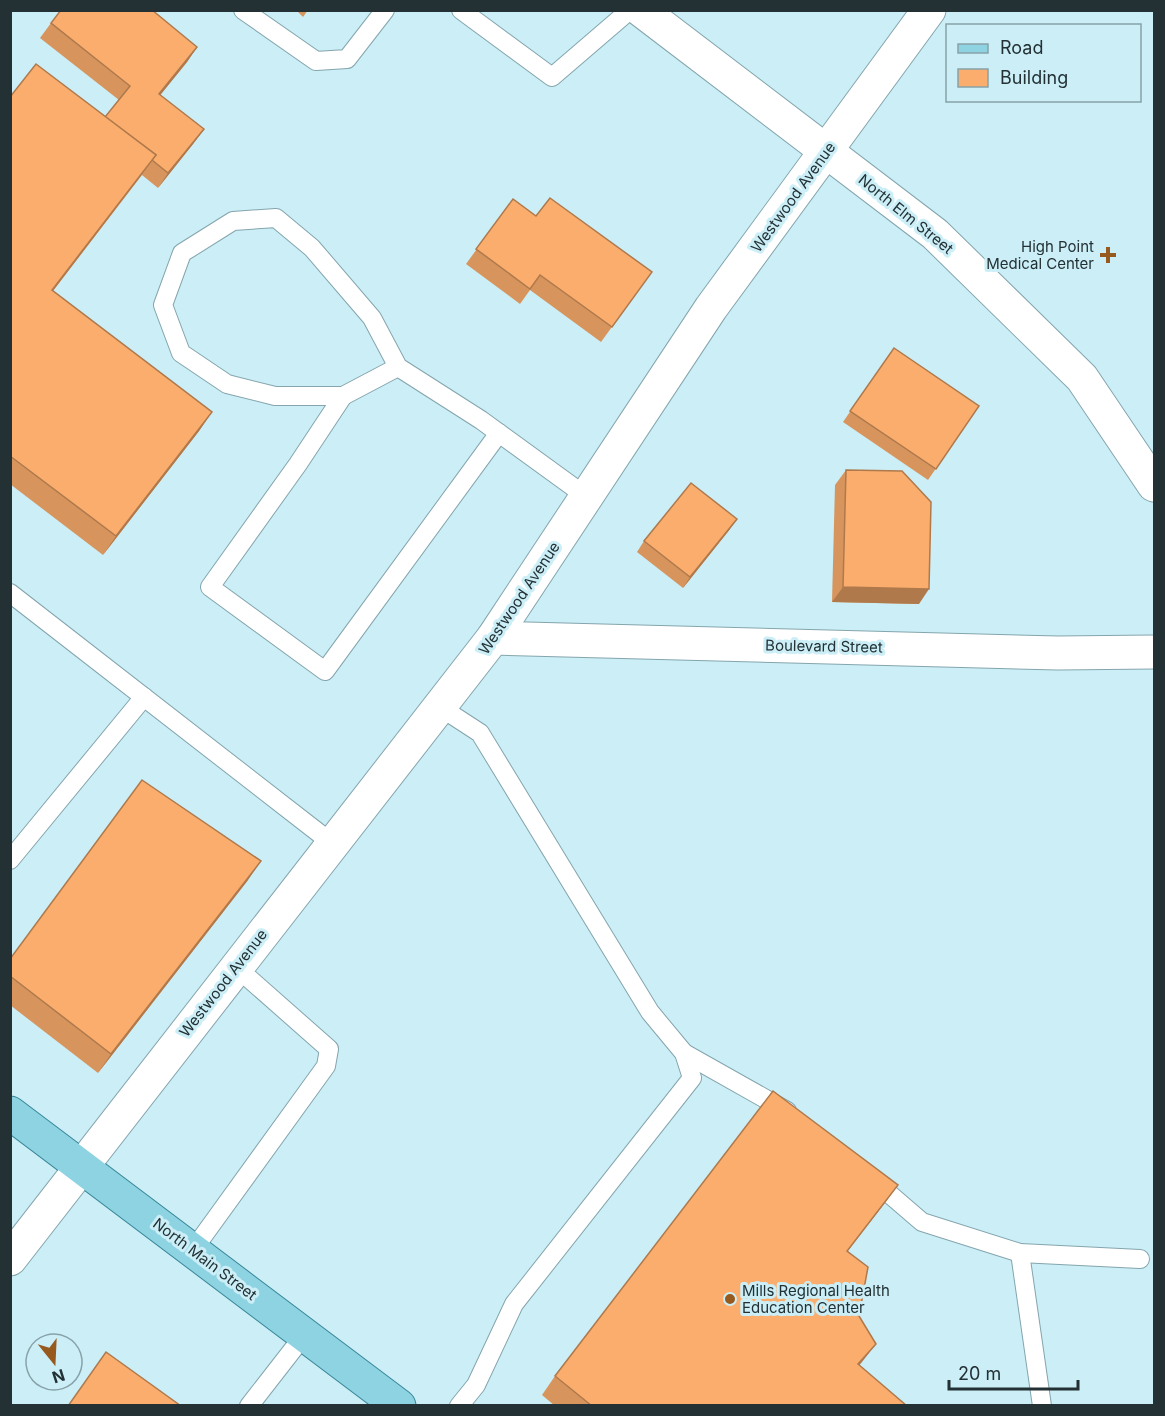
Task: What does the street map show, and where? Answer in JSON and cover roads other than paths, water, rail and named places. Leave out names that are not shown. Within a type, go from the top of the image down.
[{"type":"main road","name":"North Main Street","points":[[10,1113],[399,1406]]},
{"type":"street","name":"North Elm Street","points":[[641,10],[935,234],[1082,378],[1155,485]]},
{"type":"street","name":"Westwood Avenue","points":[[10,1259],[493,638],[711,308],[929,10]]},
{"type":"street","name":"Boulevard Street","points":[[493,638],[1058,653],[1155,652]]},
{"type":"lane","points":[[243,10],[316,61],[348,59],[385,10]]},
{"type":"lane","points":[[461,10],[552,77],[630,10]]},
{"type":"lane","points":[[343,396],[275,396],[227,384],[181,353],[163,305],[182,253],[233,221],[276,218],[312,248],[372,318],[398,366],[482,420],[587,497]]},
{"type":"lane","points":[[398,366],[343,396],[298,464],[210,587],[325,671],[499,433]]},
{"type":"lane","points":[[10,593],[333,844]]},
{"type":"lane","points":[[10,860],[144,697]]},
{"type":"lane","points":[[440,706],[480,733],[650,1012],[684,1053],[794,1115],[802,1122]]},
{"type":"lane","points":[[193,1250],[326,1066],[329,1049],[236,967]]},
{"type":"lane","points":[[459,1406],[476,1385],[514,1304],[692,1078],[684,1053]]},
{"type":"lane","points":[[855,1165],[922,1222],[1020,1252],[1140,1259]]},
{"type":"lane","points":[[1020,1252],[1042,1406]]},
{"type":"lane","points":[[249,1406],[305,1334]]},
{"type":"place","name":"High Point Medical Center","points":[[1108,255]]},
{"type":"place","name":"Mills Regional Health Education Center","points":[[730,1299]]}]
